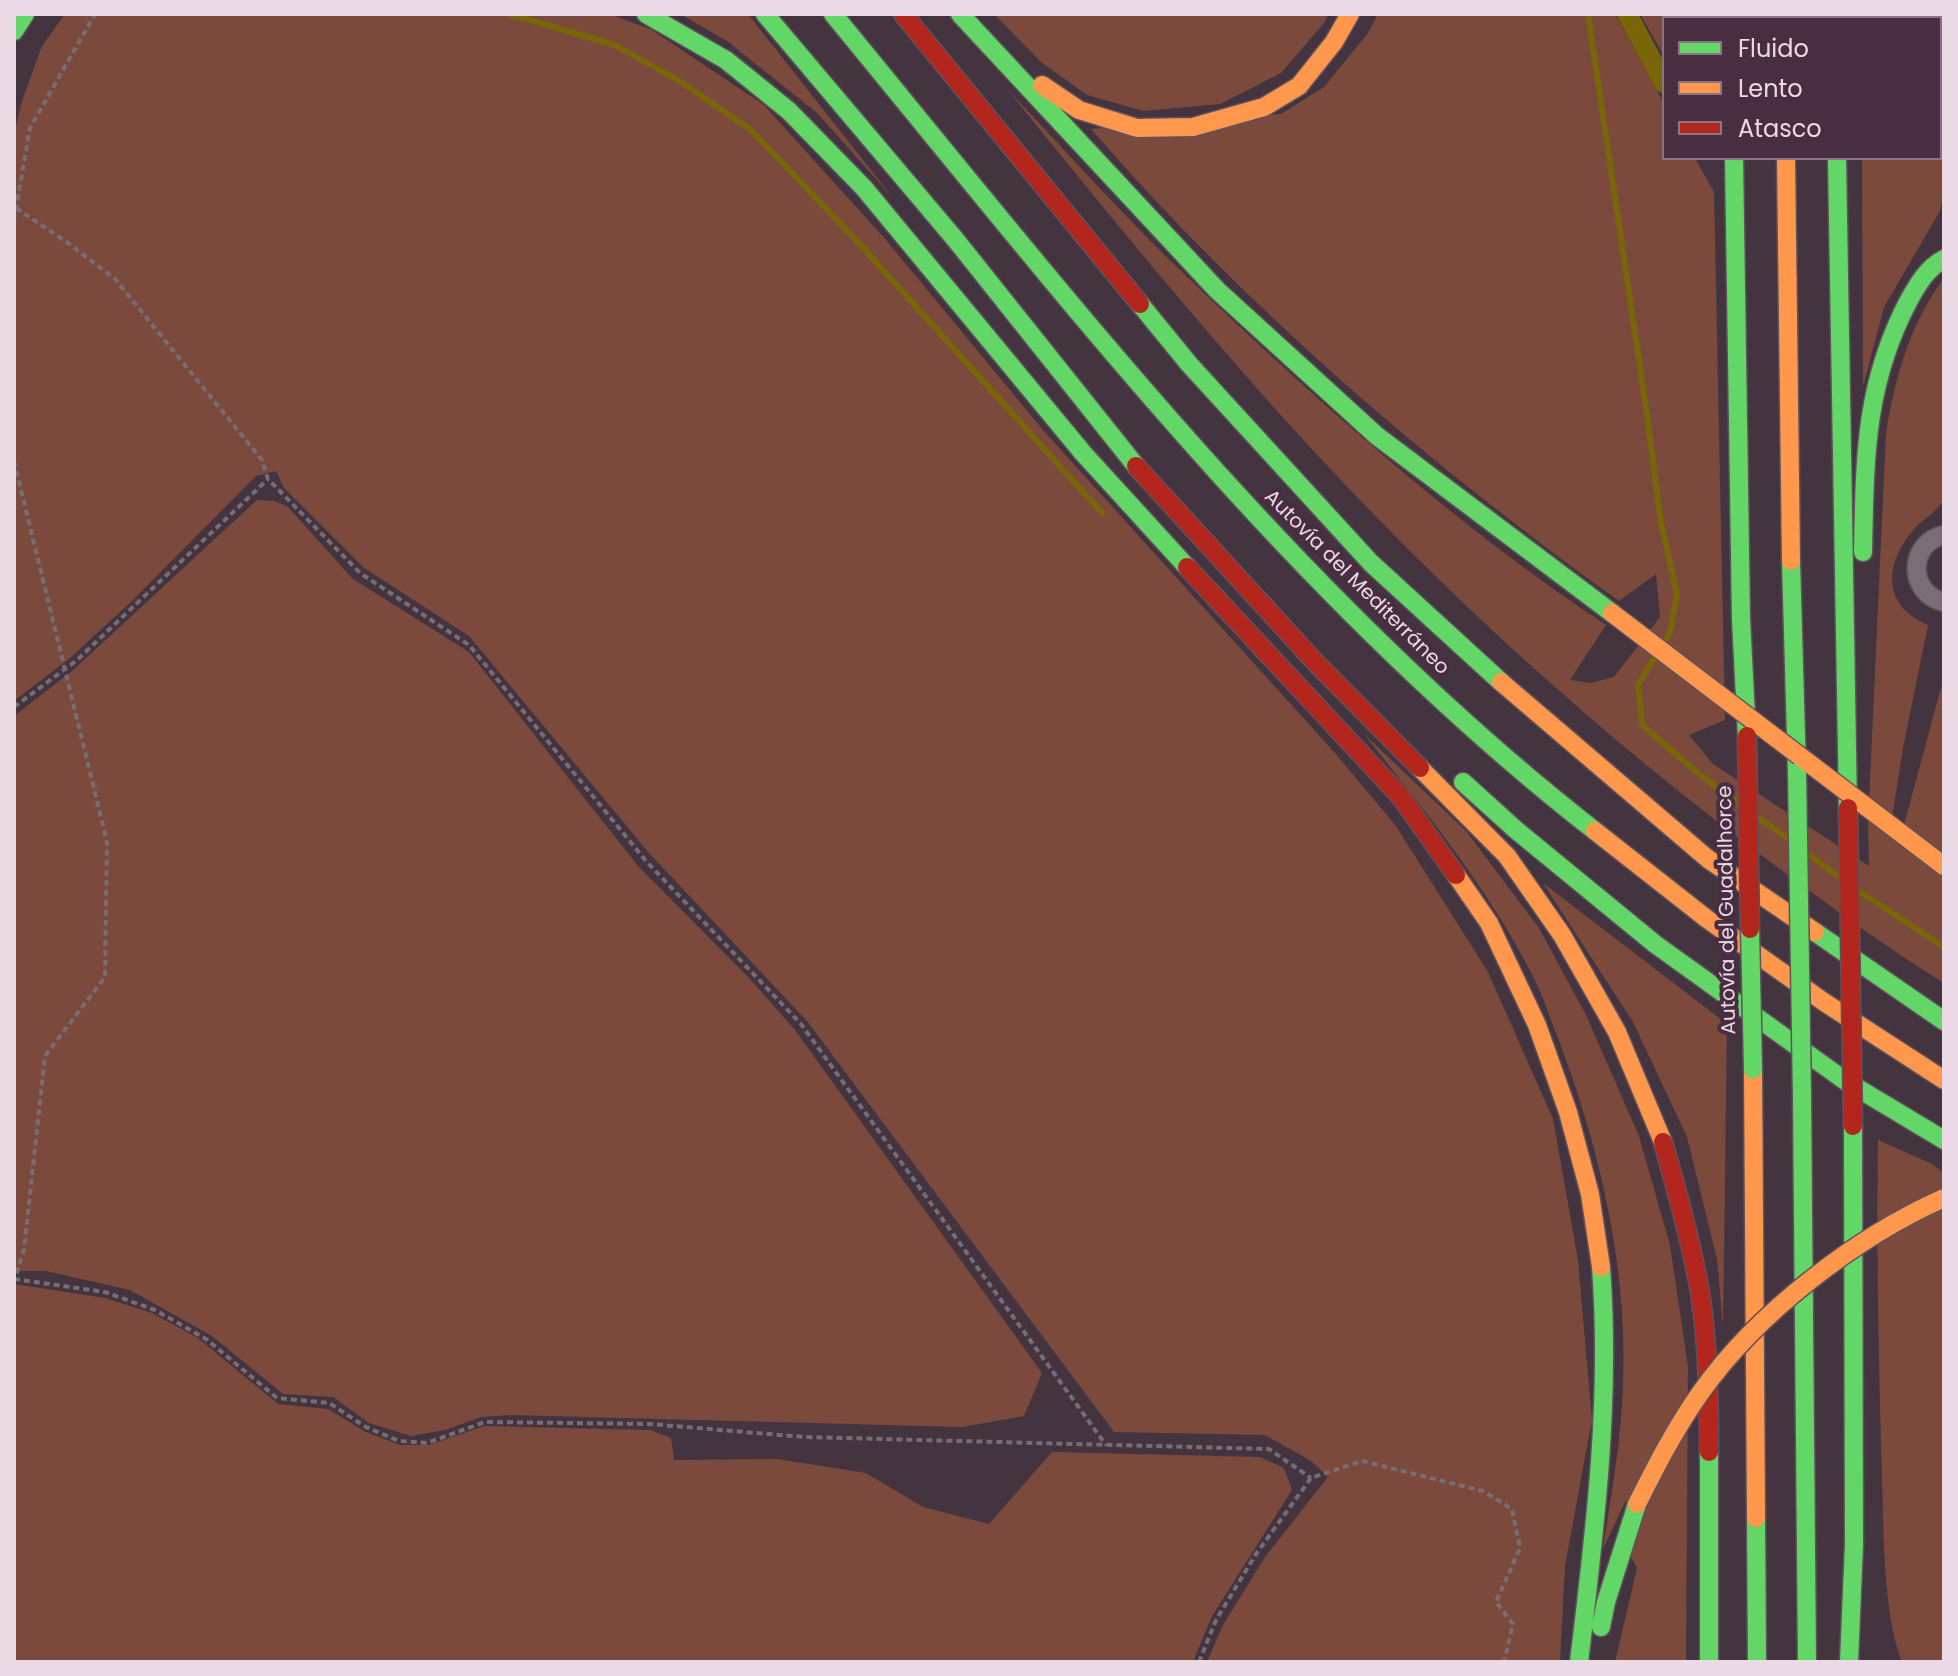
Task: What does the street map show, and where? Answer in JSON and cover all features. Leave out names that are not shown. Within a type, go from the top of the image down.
[{"type":"main road","points":[[14,31],[25,14]]},
{"type":"main road","points":[[646,14],[726,60],[789,111],[864,188],[1083,453],[1400,796],[1489,923],[1537,1025],[1568,1112],[1590,1194],[1601,1269],[1605,1346],[1604,1416],[1600,1484],[1579,1662]]},
{"type":"main road","points":[[765,14],[945,227],[1134,464],[1316,663],[1507,856],[1562,935],[1617,1032],[1662,1140],[1681,1203],[1700,1293],[1709,1385],[1709,1662]]},
{"type":"main road","name":"Autovía del Mediterráneo","points":[[833,14],[1067,298],[1233,490],[1398,660],[1555,800],[1707,919],[1824,1002],[1944,1080]]},
{"type":"main road","name":"Autovía del Mediterráneo","points":[[903,14],[1189,364],[1371,563],[1532,711],[1708,859],[1944,1021]]},
{"type":"main road","points":[[960,14],[1217,290],[1377,436],[1944,866]]},
{"type":"main road","points":[[972,14],[1041,84],[1079,110],[1137,128],[1193,127],[1264,107],[1335,60],[1370,15]]},
{"type":"main road","points":[[1299,86],[1334,42],[1350,14]]},
{"type":"main road","name":"Autovía del Guadalhorce","points":[[1734,160],[1741,619],[1747,736],[1753,1069],[1757,1662]]},
{"type":"main road","points":[[1786,160],[1791,597],[1802,1097],[1807,1662]]},
{"type":"main road","points":[[1837,160],[1853,1126],[1854,1544],[1849,1662]]},
{"type":"main road","points":[[1845,686],[1861,593],[1867,438],[1876,386],[1889,338],[1917,285],[1938,261],[1944,259]]},
{"type":"main road","points":[[1253,592],[1312,641],[1516,830],[1655,944],[1844,1080],[1944,1140]]},
{"type":"main road","points":[[1595,1662],[1606,1602],[1637,1504],[1671,1439],[1701,1391],[1740,1345],[1814,1276],[1864,1239],[1916,1209],[1944,1198]]},
{"type":"main road","points":[[1854,1544],[1868,1647]]},
{"type":"street","points":[[1944,535],[1927,543],[1916,563],[1920,585],[1927,594],[1944,602]]},
{"type":"path","points":[[14,220],[30,128],[95,14]]},
{"type":"path","points":[[16,208],[115,279],[262,460],[268,479],[360,573],[469,645],[646,861],[801,1024],[1106,1445]]},
{"type":"path","points":[[14,461],[107,842],[105,977],[45,1056],[24,1249],[14,1279],[105,1292],[155,1310],[206,1339],[277,1398],[329,1403],[366,1427],[399,1441],[427,1443],[485,1422],[650,1424],[804,1437],[1269,1449],[1311,1478]]},
{"type":"path","points":[[14,707],[76,661],[268,479]]},
{"type":"path","points":[[1199,1662],[1216,1620],[1256,1554],[1311,1478],[1362,1461],[1483,1491],[1512,1509],[1520,1548],[1496,1602],[1513,1624],[1504,1662]]},
{"type":"shaded area","points":[[65,14],[610,14],[652,30],[764,105],[886,240],[1043,430],[1335,753],[1396,826],[1488,972],[1553,1119],[1578,1260],[1592,1420],[1565,1566],[1560,1662],[1207,1662],[1223,1625],[1265,1557],[1328,1477],[1311,1461],[1265,1435],[1114,1432],[807,1021],[649,853],[469,636],[363,567],[284,488],[276,471],[256,476],[132,601],[70,658],[14,701],[14,134],[42,46]]},
{"type":"shaded area","points":[[680,14],[748,14],[893,198],[817,113],[727,41]]},
{"type":"shaded area","points":[[994,14],[1328,14],[1324,23],[1281,73],[1220,104],[1144,111],[1087,95],[1041,62]]},
{"type":"shaded area","points":[[1378,14],[1615,14],[1662,99],[1662,160],[1696,160],[1714,192],[1725,720],[1689,735],[1713,764],[1869,866],[1868,823],[1886,433],[1894,392],[1913,332],[1944,278],[1944,499],[1906,539],[1893,567],[1892,580],[1901,605],[1928,625],[1889,837],[1899,843],[1944,677],[1944,983],[1846,917],[1716,820],[1645,764],[1508,645],[1378,518],[1254,385],[1007,89],[1156,246],[1331,410],[1493,544],[1606,625],[1570,680],[1591,683],[1614,677],[1660,617],[1656,574],[1619,601],[1477,494],[1408,438],[1276,321],[1150,195],[1091,129],[1281,114],[1324,87],[1368,33]]},
{"type":"shaded area","points":[[1640,14],[1710,14],[1662,16],[1662,52]]},
{"type":"shaded area","points":[[1944,14],[1944,191],[1940,211],[1884,307],[1863,387],[1862,160],[1942,160],[1942,16],[1861,16]]},
{"type":"shaded area","points":[[257,500],[275,501],[288,507],[353,579],[469,652],[638,866],[750,979],[795,1030],[1042,1373],[1024,1416],[962,1427],[510,1415],[481,1417],[445,1430],[411,1436],[369,1423],[333,1397],[283,1394],[212,1336],[130,1290],[46,1271],[14,1271],[14,716],[72,671]]},
{"type":"shaded area","points":[[1364,734],[1466,831],[1539,928],[1586,1015],[1639,1136],[1670,1245],[1688,1367],[1686,1662],[1615,1662],[1637,1568],[1631,1557],[1626,1500],[1603,1549],[1621,1423],[1624,1358],[1622,1311],[1610,1218],[1574,1082],[1540,991],[1515,943],[1454,851]]},
{"type":"shaded area","points":[[1543,883],[1727,1024],[1723,1327],[1717,1259],[1687,1137],[1633,1022]]},
{"type":"shaded area","points":[[1878,1140],[1932,1164],[1944,1173],[1944,1662],[1902,1662],[1888,1598],[1879,1353]]},
{"type":"shaded area","points":[[14,1284],[105,1298],[152,1313],[198,1338],[278,1404],[328,1409],[366,1432],[400,1445],[429,1445],[484,1426],[650,1430],[671,1438],[674,1460],[777,1459],[866,1473],[923,1507],[989,1524],[1052,1452],[1260,1457],[1284,1468],[1292,1490],[1212,1616],[1193,1662],[14,1662]]},
{"type":"waterway","points":[[509,14],[615,45],[681,82],[751,130],[855,239],[1102,513]]},
{"type":"waterway","points":[[1588,14],[1661,523],[1677,594],[1670,633],[1665,641]]},
{"type":"waterway","points":[[1627,14],[1662,79]]},
{"type":"waterway","points":[[1655,657],[1638,685],[1642,725],[1738,803]]},
{"type":"waterway","points":[[1760,819],[1787,838]]},
{"type":"waterway","points":[[1808,854],[1838,876]]},
{"type":"waterway","points":[[1860,892],[1944,947]]},
{"type":"traffic: fast","points":[[14,31],[25,14]]},
{"type":"traffic: fast","points":[[646,14],[726,60],[789,111],[864,188],[1083,453],[1187,567]]},
{"type":"traffic: fast","points":[[765,14],[955,239],[1136,466]]},
{"type":"traffic: fast","points":[[833,14],[1100,338],[1286,547],[1385,647],[1487,742],[1595,831]]},
{"type":"traffic: fast","points":[[960,14],[1217,290],[1377,436],[1612,613]]},
{"type":"traffic: fast","points":[[1734,160],[1741,619],[1747,736]]},
{"type":"traffic: fast","points":[[1837,160],[1848,808]]},
{"type":"traffic: fast","points":[[1863,552],[1870,423],[1883,362],[1894,331],[1916,288],[1928,272],[1944,259]]},
{"type":"traffic: fast","points":[[1140,304],[1189,364],[1371,563],[1501,682]]},
{"type":"traffic: fast","points":[[1791,561],[1797,772]]},
{"type":"traffic: fast","points":[[1797,772],[1802,1097]]},
{"type":"traffic: fast","points":[[1463,782],[1516,830],[1655,944],[1844,1080],[1944,1140]]},
{"type":"traffic: fast","points":[[1750,929],[1753,1069]]},
{"type":"traffic: fast","points":[[1815,932],[1944,1021]]},
{"type":"traffic: fast","points":[[1802,1097],[1807,1662]]},
{"type":"traffic: fast","points":[[1849,1662],[1854,1544],[1853,1126]]},
{"type":"traffic: fast","points":[[1579,1662],[1596,1514],[1603,1416],[1601,1267]]},
{"type":"traffic: fast","points":[[1709,1452],[1709,1662]]},
{"type":"traffic: fast","points":[[1601,1627],[1637,1504]]},
{"type":"traffic: fast","points":[[1756,1518],[1757,1662]]},
{"type":"traffic: slow","points":[[1042,85],[1079,110],[1137,128],[1193,127],[1264,107],[1299,86],[1334,42],[1350,14]]},
{"type":"traffic: slow","points":[[1786,160],[1791,561]]},
{"type":"traffic: slow","points":[[1612,613],[1944,866]]},
{"type":"traffic: slow","points":[[1501,682],[1708,859],[1815,932]]},
{"type":"traffic: slow","points":[[1420,768],[1507,856],[1562,935],[1617,1032],[1663,1142]]},
{"type":"traffic: slow","points":[[1595,831],[1707,919],[1824,1002],[1944,1080]]},
{"type":"traffic: slow","points":[[1456,875],[1489,923],[1537,1025],[1568,1112],[1590,1194],[1601,1267]]},
{"type":"traffic: slow","points":[[1753,1069],[1756,1518]]},
{"type":"traffic: slow","points":[[1637,1504],[1692,1405],[1750,1334],[1779,1306],[1843,1256],[1911,1214],[1944,1198]]},
{"type":"traffic: jam","points":[[903,14],[1140,304]]},
{"type":"traffic: jam","points":[[1136,466],[1316,663],[1420,768]]},
{"type":"traffic: jam","points":[[1187,567],[1400,796],[1456,875]]},
{"type":"traffic: jam","points":[[1747,736],[1750,929]]},
{"type":"traffic: jam","points":[[1848,808],[1853,1126]]},
{"type":"traffic: jam","points":[[1663,1142],[1700,1292],[1708,1372],[1709,1452]]}]
